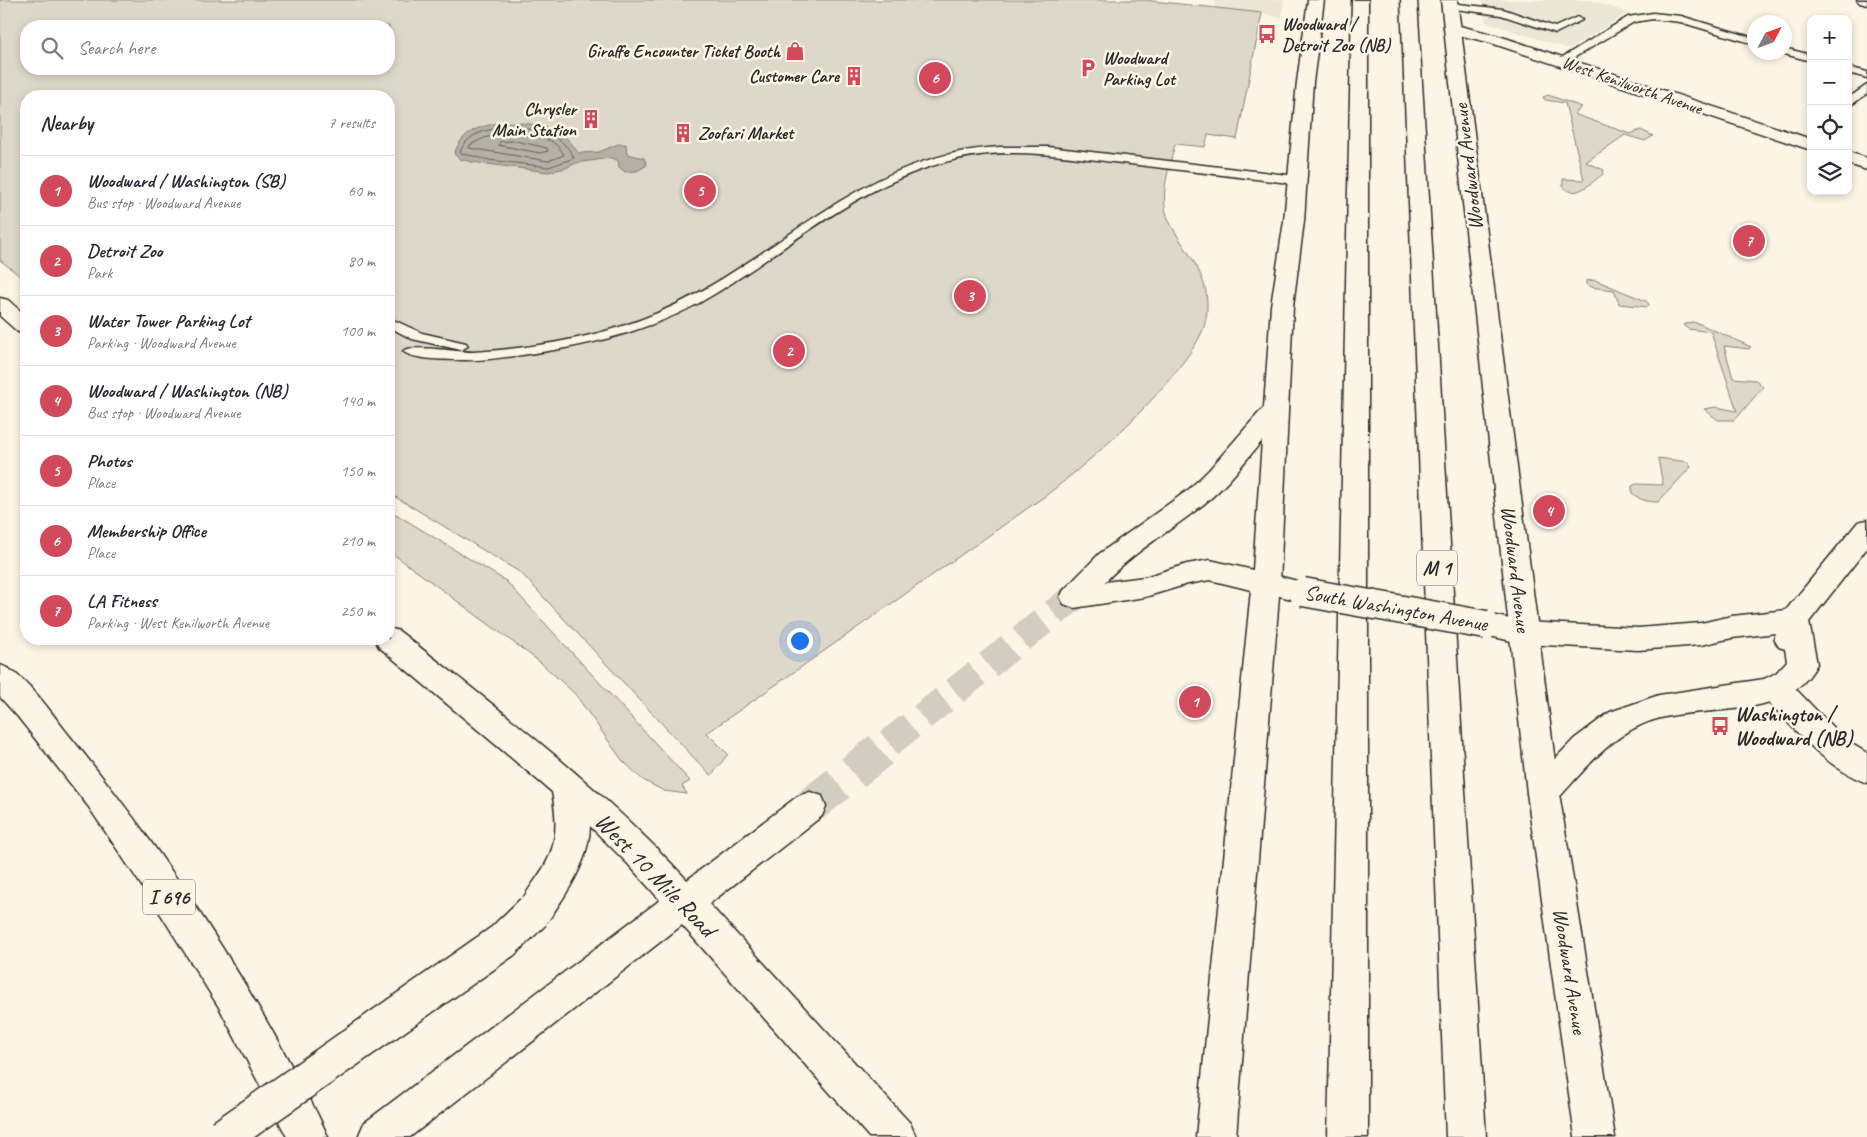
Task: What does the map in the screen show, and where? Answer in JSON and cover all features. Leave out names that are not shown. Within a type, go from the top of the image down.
[{"type":"main road","points":[[1216,1137],[1266,583],[1282,306],[1297,180],[1305,82],[1316,0]]},
{"type":"main road","points":[[1348,1137],[1360,0]]},
{"type":"main road","name":"M 1","points":[[1408,0],[1466,1137]]},
{"type":"main road","name":"Woodward Avenue","points":[[1449,3],[1543,793],[1594,1137]]},
{"type":"main road","name":"West Kenilworth Avenue","points":[[1452,29],[1482,35],[1807,142]]},
{"type":"main road","points":[[1852,159],[1867,164]]},
{"type":"main road","points":[[0,305],[20,323]]},
{"type":"main road","name":"South Washington Avenue","points":[[1277,407],[1218,476],[1197,496],[1109,561],[1074,597],[1145,587],[1187,574],[1210,570],[1304,592],[1525,633],[1638,639],[1672,638],[1732,627],[1794,620]]},
{"type":"main road","points":[[1543,793],[1600,734],[1613,725],[1636,714],[1701,700],[1728,698],[1775,688],[1786,682],[1802,664],[1794,620],[1867,529]]},
{"type":"main road","name":"West 10 Mile Road","points":[[395,644],[567,784],[622,835],[685,902],[896,1137]]},
{"type":"main road","name":"I 696","points":[[0,677],[29,708],[99,796],[172,902],[233,996],[308,1137]]},
{"type":"main road","points":[[1775,688],[1834,749],[1867,769]]},
{"type":"main road","points":[[223,1137],[502,941],[533,912],[557,877],[574,834],[567,784]]},
{"type":"main road","points":[[378,1137],[810,806]]},
{"type":"lane","points":[[1449,3],[1503,12],[1512,17],[1556,30],[1577,20]]},
{"type":"lane","points":[[1503,12],[1513,7]]},
{"type":"lane","points":[[1561,61],[1631,19],[1653,16],[1681,19],[1747,40]]},
{"type":"lane","points":[[1792,52],[1807,57]]},
{"type":"lane","points":[[1852,71],[1867,76]]},
{"type":"lane","points":[[1852,101],[1867,88]]},
{"type":"lane","points":[[410,351],[459,356],[494,355],[562,345],[616,333],[678,309],[875,184],[928,163],[952,156],[988,150],[1076,153],[1297,180]]},
{"type":"lane","points":[[395,325],[417,336],[447,344],[496,349],[530,349]]},
{"type":"shaded area","points":[[0,0],[1144,0],[1262,13],[1237,139],[1208,135],[1205,147],[1175,144],[1167,174],[1165,205],[1167,215],[1197,268],[1207,297],[1207,311],[1203,330],[1186,359],[1155,396],[1126,426],[1048,494],[707,733],[728,754],[711,776],[521,573],[395,497],[395,90],[20,90],[20,276],[0,260]]},
{"type":"shaded area","points":[[1216,0],[1284,0],[1281,18],[1262,13],[1215,8]]},
{"type":"shaded area","points":[[1482,0],[1591,0],[1628,13],[1569,49],[1486,22]]},
{"type":"shaded area","points":[[1548,95],[1582,107],[1574,114],[1630,134],[1641,130],[1653,136],[1645,141],[1625,135],[1586,162],[1604,170],[1603,174],[1583,189],[1573,192],[1563,186],[1563,179],[1584,180],[1565,103],[1545,100],[1543,97]]},
{"type":"shaded area","points":[[1595,280],[1646,301],[1649,304],[1648,307],[1619,304],[1614,290],[1590,287],[1586,284],[1586,281]]},
{"type":"shaded area","points":[[1692,322],[1751,347],[1749,349],[1724,346],[1733,378],[1756,380],[1763,387],[1735,420],[1718,420],[1704,409],[1716,407],[1737,411],[1711,332],[1688,329],[1683,325]]},
{"type":"shaded area","points":[[1658,458],[1688,462],[1691,467],[1658,502],[1650,502],[1632,493],[1632,486],[1636,484],[1663,485]]},
{"type":"shaded area","points":[[395,514],[506,581],[690,781],[682,786],[687,794],[664,791],[643,780],[622,760],[575,694],[540,662],[395,555]]},
{"type":"water","points":[[505,122],[537,125],[553,130],[568,140],[579,153],[599,152],[618,144],[626,144],[627,154],[644,158],[647,165],[637,171],[625,172],[618,166],[619,162],[617,160],[610,158],[576,163],[566,168],[548,172],[472,162],[460,159],[454,154],[462,139],[474,130]]},
{"type":"tunnel","points":[[889,743],[1074,597]]},
{"type":"tunnel","points":[[810,806],[891,742]]},
{"type":"place","name":"Woodward / Detroit Zoo (NB)","points":[[1267,34]]},
{"type":"place","name":"Giraffe Encounter Ticket Booth","points":[[795,51]]},
{"type":"place","name":"Woodward Parking Lot","points":[[1088,68]]},
{"type":"place","name":"Customer Care","points":[[854,76]]},
{"type":"place","name":"Membership Office","points":[[935,78]]},
{"type":"place","name":"Chrysler Main Station","points":[[591,119]]},
{"type":"place","name":"Zoofari Market","points":[[683,133]]},
{"type":"place","name":"Photos","points":[[700,191]]},
{"type":"place","name":"LA Fitness","points":[[1749,241]]},
{"type":"place","name":"Water Tower Parking Lot","points":[[970,296]]},
{"type":"place","name":"Detroit Zoo","points":[[789,351]]},
{"type":"place","name":"Woodward / Washington (NB)","points":[[1549,511]]},
{"type":"place","name":"Woodward / Washington (SB)","points":[[1195,702]]},
{"type":"place","name":"Washington / Woodward (NB)","points":[[1720,726]]}]
